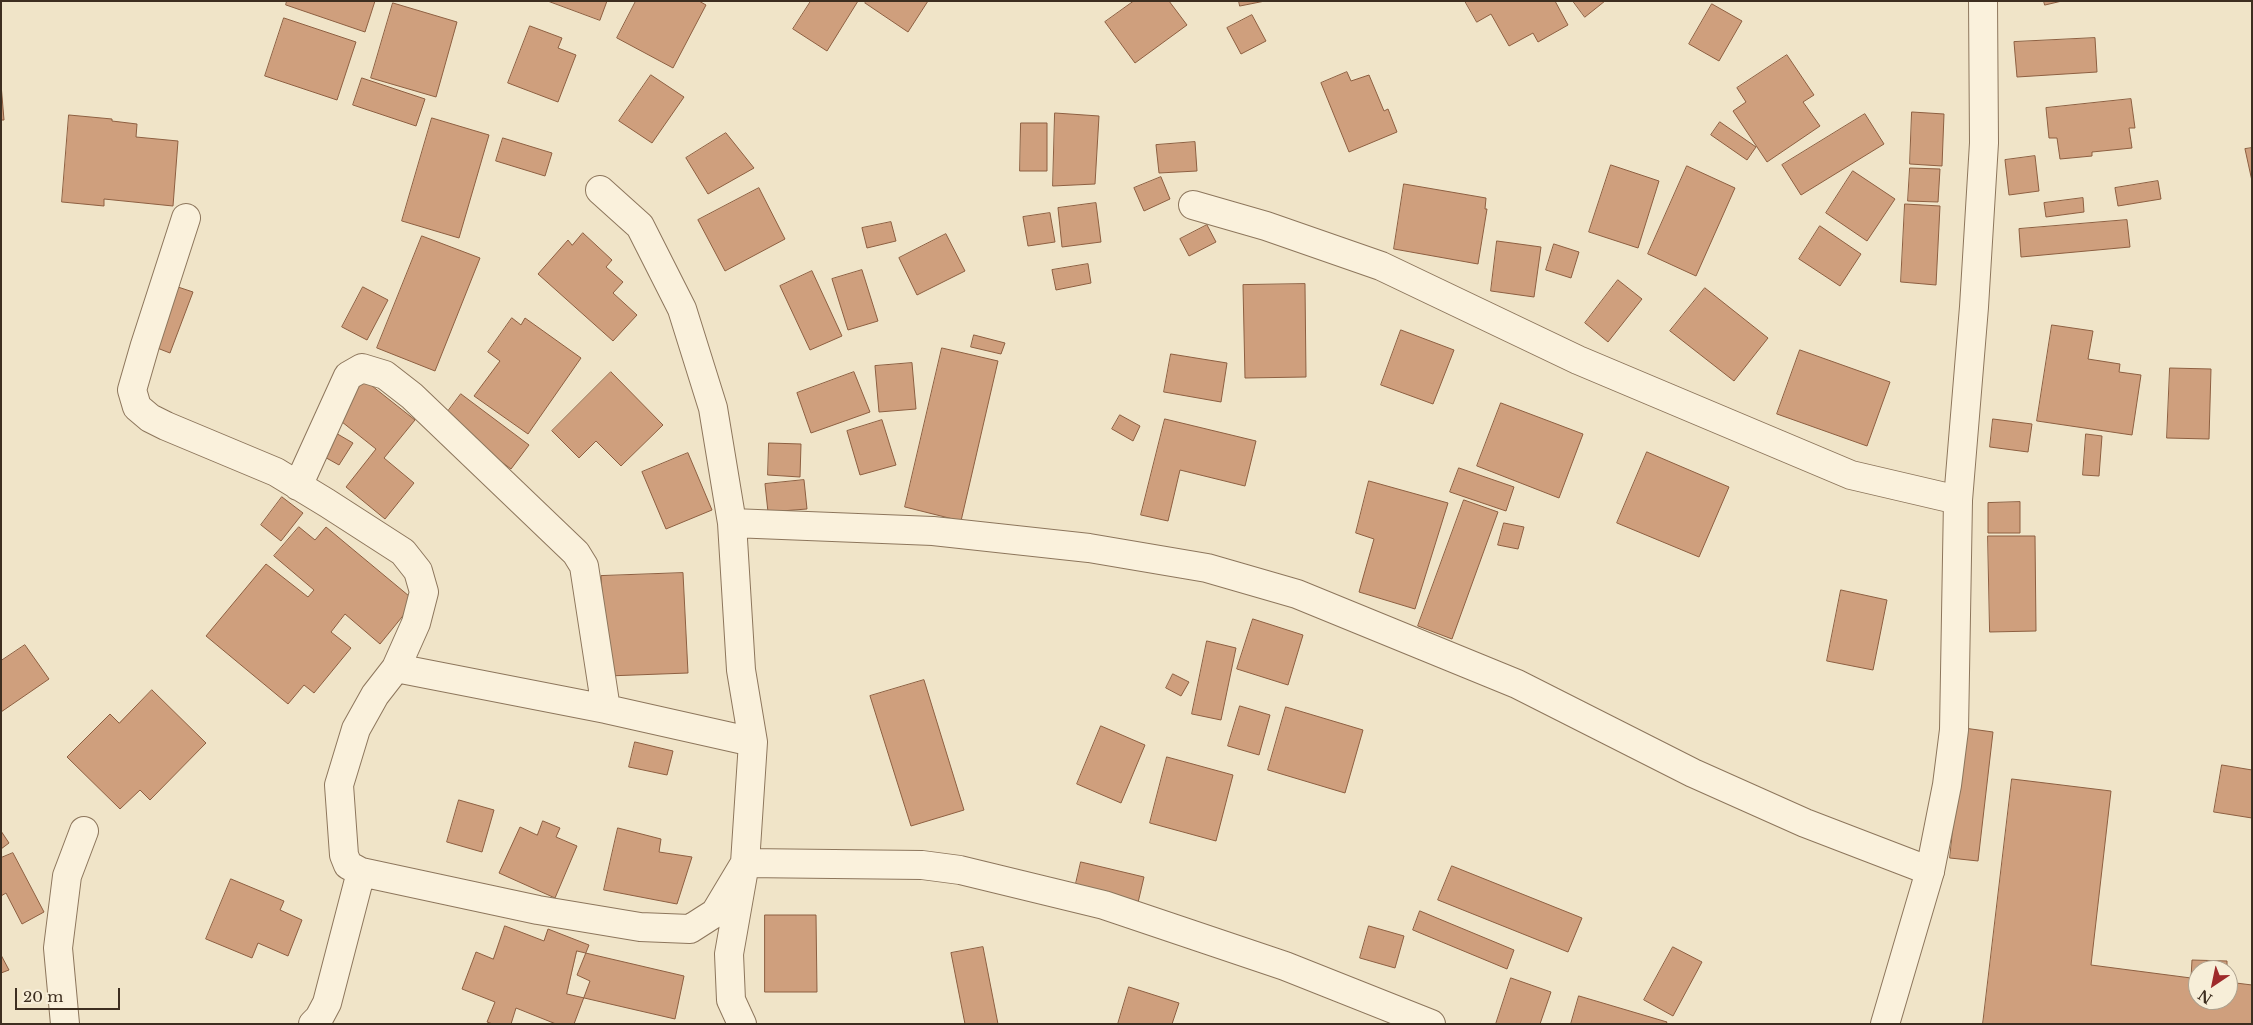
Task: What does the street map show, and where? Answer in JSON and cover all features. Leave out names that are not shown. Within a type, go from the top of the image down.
[{"type":"street","points":[[1885,1024],[1930,871],[1947,785],[1954,730],[1958,500],[1974,308],[1984,143],[1983,1]]},
{"type":"street","points":[[600,190],[640,226],[682,309],[713,408],[732,522],[741,670],[753,742],[745,863],[728,954],[731,1000],[742,1024]]},
{"type":"street","points":[[1193,205],[1266,226],[1381,266],[1578,360],[1852,475],[1958,500]]},
{"type":"street","points":[[186,218],[132,390],[137,407],[150,418],[166,426],[276,472],[403,552],[418,572],[424,592],[416,623],[396,668],[375,695],[356,729],[339,785],[344,855],[348,865],[361,872],[538,910],[640,927],[690,929],[715,913],[745,863]]},
{"type":"street","points":[[298,486],[348,376],[362,368],[385,375],[412,396],[576,553],[584,566],[606,709]]},
{"type":"street","points":[[732,522],[933,531],[1089,548],[1206,568],[1288,592],[1412,639],[1517,684],[1693,773],[1805,823],[1930,871]]},
{"type":"street","points":[[396,668],[606,709],[753,742]]},
{"type":"street","points":[[65,1024],[58,948],[67,876],[84,831]]},
{"type":"street","points":[[745,863],[922,865],[960,870],[1104,905],[1285,966],[1431,1024]]},
{"type":"street","points":[[313,1024],[319,1018],[327,1003],[361,872]]},
{"type":"building","points":[[287,1],[375,1],[365,32],[286,5]]},
{"type":"building","points":[[548,1],[607,1],[600,20]]},
{"type":"building","points":[[636,1],[699,1],[706,5],[673,68],[617,38]]},
{"type":"building","points":[[811,1],[858,1],[827,51],[793,29]]},
{"type":"building","points":[[867,1],[928,1],[908,32],[865,3]]},
{"type":"building","points":[[1134,1],[1169,1],[1187,25],[1135,63],[1105,22]]},
{"type":"building","points":[[1239,1],[1265,1],[1240,6]]},
{"type":"building","points":[[1465,1],[1555,1],[1568,25],[1538,42],[1533,33],[1509,46],[1491,14],[1477,22]]},
{"type":"building","points":[[1573,1],[1605,1],[1585,17]]},
{"type":"building","points":[[2044,1],[2062,1],[2045,5]]},
{"type":"building","points":[[393,3],[457,22],[436,97],[371,78]]},
{"type":"building","points":[[1712,4],[1742,21],[1719,61],[1689,44]]},
{"type":"building","points":[[1252,15],[1266,41],[1241,54],[1227,28]]},
{"type":"building","points":[[284,18],[356,42],[337,100],[265,76]]},
{"type":"building","points":[[530,26],[562,38],[558,48],[576,55],[558,102],[508,83]]},
{"type":"building","points":[[2095,38],[2097,72],[2017,77],[2014,42]]},
{"type":"building","points":[[1787,55],[1814,95],[1803,102],[1820,126],[1767,162],[1733,111],[1746,102],[1737,88]]},
{"type":"building","points":[[1347,72],[1351,81],[1369,75],[1384,111],[1388,109],[1397,132],[1349,152],[1321,83]]},
{"type":"building","points":[[651,75],[684,97],[652,143],[619,121]]},
{"type":"building","points":[[362,78],[425,99],[416,126],[353,105]]},
{"type":"building","points":[[1,84],[4,120],[1,120]]},
{"type":"building","points":[[2131,99],[2135,128],[2129,128],[2132,148],[2092,152],[2092,156],[2060,159],[2057,138],[2049,138],[2046,108]]},
{"type":"building","points":[[1912,112],[1944,114],[1942,166],[1910,164]]},
{"type":"building","points":[[1055,113],[1099,116],[1095,184],[1053,186]]},
{"type":"building","points":[[1865,114],[1884,144],[1801,195],[1782,165]]},
{"type":"building","points":[[69,115],[112,119],[112,121],[137,124],[136,137],[178,141],[173,206],[104,199],[104,206],[62,202]]},
{"type":"building","points":[[432,118],[489,135],[459,238],[402,221]]},
{"type":"building","points":[[1720,122],[1756,147],[1747,160],[1711,135]]},
{"type":"building","points":[[1021,123],[1047,123],[1047,171],[1020,171]]},
{"type":"building","points":[[726,133],[754,168],[708,194],[686,158]]},
{"type":"building","points":[[503,138],[552,153],[545,176],[496,161]]},
{"type":"building","points":[[1195,142],[1197,171],[1159,173],[1156,145]]},
{"type":"building","points":[[2252,148],[2252,181],[2245,149]]},
{"type":"building","points":[[2035,156],[2039,191],[2009,195],[2005,160]]},
{"type":"building","points":[[1611,165],[1659,181],[1638,248],[1589,232]]},
{"type":"building","points":[[1687,166],[1735,188],[1696,276],[1648,254]]},
{"type":"building","points":[[1910,168],[1940,169],[1938,202],[1908,201]]},
{"type":"building","points":[[1853,171],[1895,199],[1867,241],[1826,213]]},
{"type":"building","points":[[1161,177],[1170,199],[1144,211],[1134,188]]},
{"type":"building","points":[[2158,181],[2161,199],[2118,206],[2115,188]]},
{"type":"building","points":[[1404,184],[1486,198],[1485,209],[1487,209],[1478,264],[1394,249]]},
{"type":"building","points":[[759,188],[785,239],[725,271],[698,220]]},
{"type":"building","points":[[2083,198],[2084,212],[2046,217],[2044,203]]},
{"type":"building","points":[[1096,203],[1101,242],[1062,247],[1058,208]]},
{"type":"building","points":[[1905,204],[1940,206],[1936,285],[1901,282]]},
{"type":"building","points":[[1050,213],[1055,242],[1028,246],[1023,217]]},
{"type":"building","points":[[2127,220],[2130,247],[2021,257],[2019,229]]},
{"type":"building","points":[[891,222],[896,241],[867,248],[862,228]]},
{"type":"building","points":[[1207,225],[1216,242],[1189,256],[1180,239]]},
{"type":"building","points":[[1820,226],[1861,254],[1840,286],[1799,259]]},
{"type":"building","points":[[583,233],[612,260],[606,267],[623,282],[613,293],[637,315],[613,341],[538,274],[568,240],[572,245]]},
{"type":"building","points":[[946,234],[965,271],[917,295],[899,258]]},
{"type":"building","points":[[422,236],[480,258],[435,371],[377,348]]},
{"type":"building","points":[[1497,241],[1541,247],[1534,297],[1491,291]]},
{"type":"building","points":[[1554,244],[1579,252],[1571,278],[1546,270]]},
{"type":"building","points":[[1088,264],[1091,283],[1056,290],[1052,270]]},
{"type":"building","points":[[862,270],[878,321],[848,330],[832,279]]},
{"type":"building","points":[[812,271],[842,336],[810,350],[780,286]]},
{"type":"building","points":[[1618,280],[1642,299],[1608,342],[1585,323]]},
{"type":"building","points":[[1305,284],[1306,377],[1245,378],[1243,285]]},
{"type":"building","points":[[175,286],[193,292],[170,353],[152,346]]},
{"type":"building","points":[[363,287],[388,300],[367,340],[342,327]]},
{"type":"building","points":[[1705,288],[1768,338],[1734,381],[1670,331]]},
{"type":"building","points":[[512,318],[521,325],[525,318],[581,358],[528,434],[474,396],[500,361],[488,352]]},
{"type":"building","points":[[2052,325],[2093,331],[2088,359],[2120,364],[2119,372],[2141,375],[2132,435],[2037,421]]},
{"type":"building","points":[[1401,330],[1454,350],[1433,404],[1381,385]]},
{"type":"building","points":[[974,335],[1005,343],[1001,354],[971,347]]},
{"type":"building","points":[[942,348],[998,361],[961,521],[905,507]]},
{"type":"building","points":[[1800,350],[1890,382],[1867,446],[1777,414]]},
{"type":"building","points":[[1171,354],[1227,363],[1221,402],[1164,392]]},
{"type":"building","points":[[912,363],[916,409],[879,412],[875,366]]},
{"type":"building","points":[[2170,368],[2211,369],[2209,439],[2167,438]]},
{"type":"building","points":[[611,372],[663,425],[621,466],[596,441],[579,458],[552,431]]},
{"type":"building","points":[[854,372],[870,412],[811,433],[797,393]]},
{"type":"building","points":[[362,378],[415,420],[384,458],[414,483],[385,519],[346,487],[376,449],[332,414]]},
{"type":"building","points":[[461,394],[529,445],[511,469],[443,418]]},
{"type":"building","points":[[1501,403],[1583,434],[1559,498],[1477,466]]},
{"type":"building","points":[[1120,415],[1140,426],[1133,441],[1112,429]]},
{"type":"building","points":[[1165,419],[1256,441],[1245,486],[1180,470],[1168,521],[1141,515]]},
{"type":"building","points":[[1993,419],[2032,424],[2028,452],[1990,447]]},
{"type":"building","points":[[882,420],[896,465],[860,475],[847,431]]},
{"type":"building","points":[[334,432],[353,443],[339,465],[321,455]]},
{"type":"building","points":[[2086,434],[2102,436],[2099,476],[2083,475]]},
{"type":"building","points":[[769,443],[801,444],[800,477],[768,475]]},
{"type":"building","points":[[1647,452],[1729,487],[1699,557],[1617,523]]},
{"type":"building","points":[[688,453],[712,510],[666,529],[642,472]]},
{"type":"building","points":[[1459,468],[1514,487],[1506,511],[1450,492]]},
{"type":"building","points":[[804,480],[807,509],[768,512],[765,484]]},
{"type":"building","points":[[1369,481],[1448,503],[1415,609],[1359,592],[1374,539],[1356,533]]},
{"type":"building","points":[[282,497],[303,513],[281,541],[261,525]]},
{"type":"building","points":[[1464,500],[1498,512],[1452,639],[1418,626]]},
{"type":"building","points":[[2020,502],[2020,533],[1988,533],[1988,503]]},
{"type":"building","points":[[1504,523],[1524,527],[1518,549],[1498,545]]},
{"type":"building","points":[[299,527],[315,540],[326,527],[415,601],[380,644],[345,614],[331,632],[351,648],[314,693],[304,685],[288,704],[206,636],[266,564],[308,597],[314,590],[274,556]]},
{"type":"building","points":[[1988,536],[2035,536],[2036,631],[1990,632]]},
{"type":"building","points":[[683,573],[688,673],[607,676],[601,576]]},
{"type":"building","points":[[1841,590],[1887,600],[1873,670],[1827,661]]},
{"type":"building","points":[[1253,619],[1303,635],[1288,685],[1237,669]]},
{"type":"building","points":[[1207,641],[1236,648],[1221,720],[1192,714]]},
{"type":"building","points":[[25,645],[49,679],[1,712],[1,661]]},
{"type":"building","points":[[1173,674],[1189,682],[1181,696],[1166,688]]},
{"type":"building","points":[[924,680],[964,810],[911,826],[870,696]]},
{"type":"building","points":[[152,690],[206,743],[150,800],[140,790],[120,809],[67,757],[110,714],[119,723]]},
{"type":"building","points":[[1240,706],[1270,715],[1259,755],[1228,746]]},
{"type":"building","points":[[1286,707],[1363,730],[1345,793],[1268,770]]},
{"type":"building","points":[[1101,726],[1145,745],[1121,803],[1077,784]]},
{"type":"building","points":[[1964,728],[1993,732],[1978,861],[1950,858]]},
{"type":"building","points":[[635,742],[673,751],[667,775],[629,767]]},
{"type":"building","points":[[1167,757],[1233,775],[1216,841],[1150,823]]},
{"type":"building","points":[[2222,765],[2252,770],[2252,818],[2214,812]]},
{"type":"building","points":[[2012,779],[2111,791],[2091,965],[2188,978],[2188,1010],[2238,1010],[2238,983],[2252,985],[2252,1024],[1983,1024]]},
{"type":"building","points":[[459,800],[494,810],[482,852],[447,842]]},
{"type":"building","points":[[543,821],[560,828],[556,837],[577,846],[555,898],[499,873],[520,827],[537,835]]},
{"type":"building","points":[[618,828],[661,839],[659,852],[692,857],[677,904],[604,890]]},
{"type":"building","points":[[1,831],[9,843],[1,849]]},
{"type":"building","points":[[13,853],[44,912],[22,924],[6,893],[1,896],[1,858]]},
{"type":"building","points":[[1081,862],[1144,877],[1137,907],[1074,892]]},
{"type":"building","points":[[1452,866],[1582,918],[1568,952],[1438,900]]},
{"type":"building","points":[[231,879],[284,901],[280,910],[302,920],[288,956],[258,943],[252,958],[206,939]]},
{"type":"building","points":[[1420,911],[1514,950],[1507,969],[1413,930]]},
{"type":"building","points":[[765,915],[816,915],[817,992],[765,992]]},
{"type":"building","points":[[505,926],[544,941],[548,929],[589,945],[577,975],[590,981],[574,1024],[556,1024],[516,1008],[511,1024],[493,1024],[487,1022],[495,1002],[462,989],[476,952],[493,959]]},
{"type":"building","points":[[1369,926],[1404,936],[1395,968],[1360,958]]},
{"type":"building","points":[[983,947],[998,1024],[965,1024],[951,953]]},
{"type":"building","points":[[1673,947],[1702,962],[1673,1016],[1644,1000]]},
{"type":"building","points":[[577,951],[684,976],[675,1019],[567,994]]},
{"type":"building","points":[[1,955],[9,970],[1,973]]},
{"type":"building","points":[[1511,978],[1551,992],[1540,1024],[1496,1024]]},
{"type":"building","points":[[1129,987],[1179,1003],[1172,1024],[1118,1024]]},
{"type":"building","points":[[1579,996],[1667,1022],[1666,1024],[1571,1024]]}]
